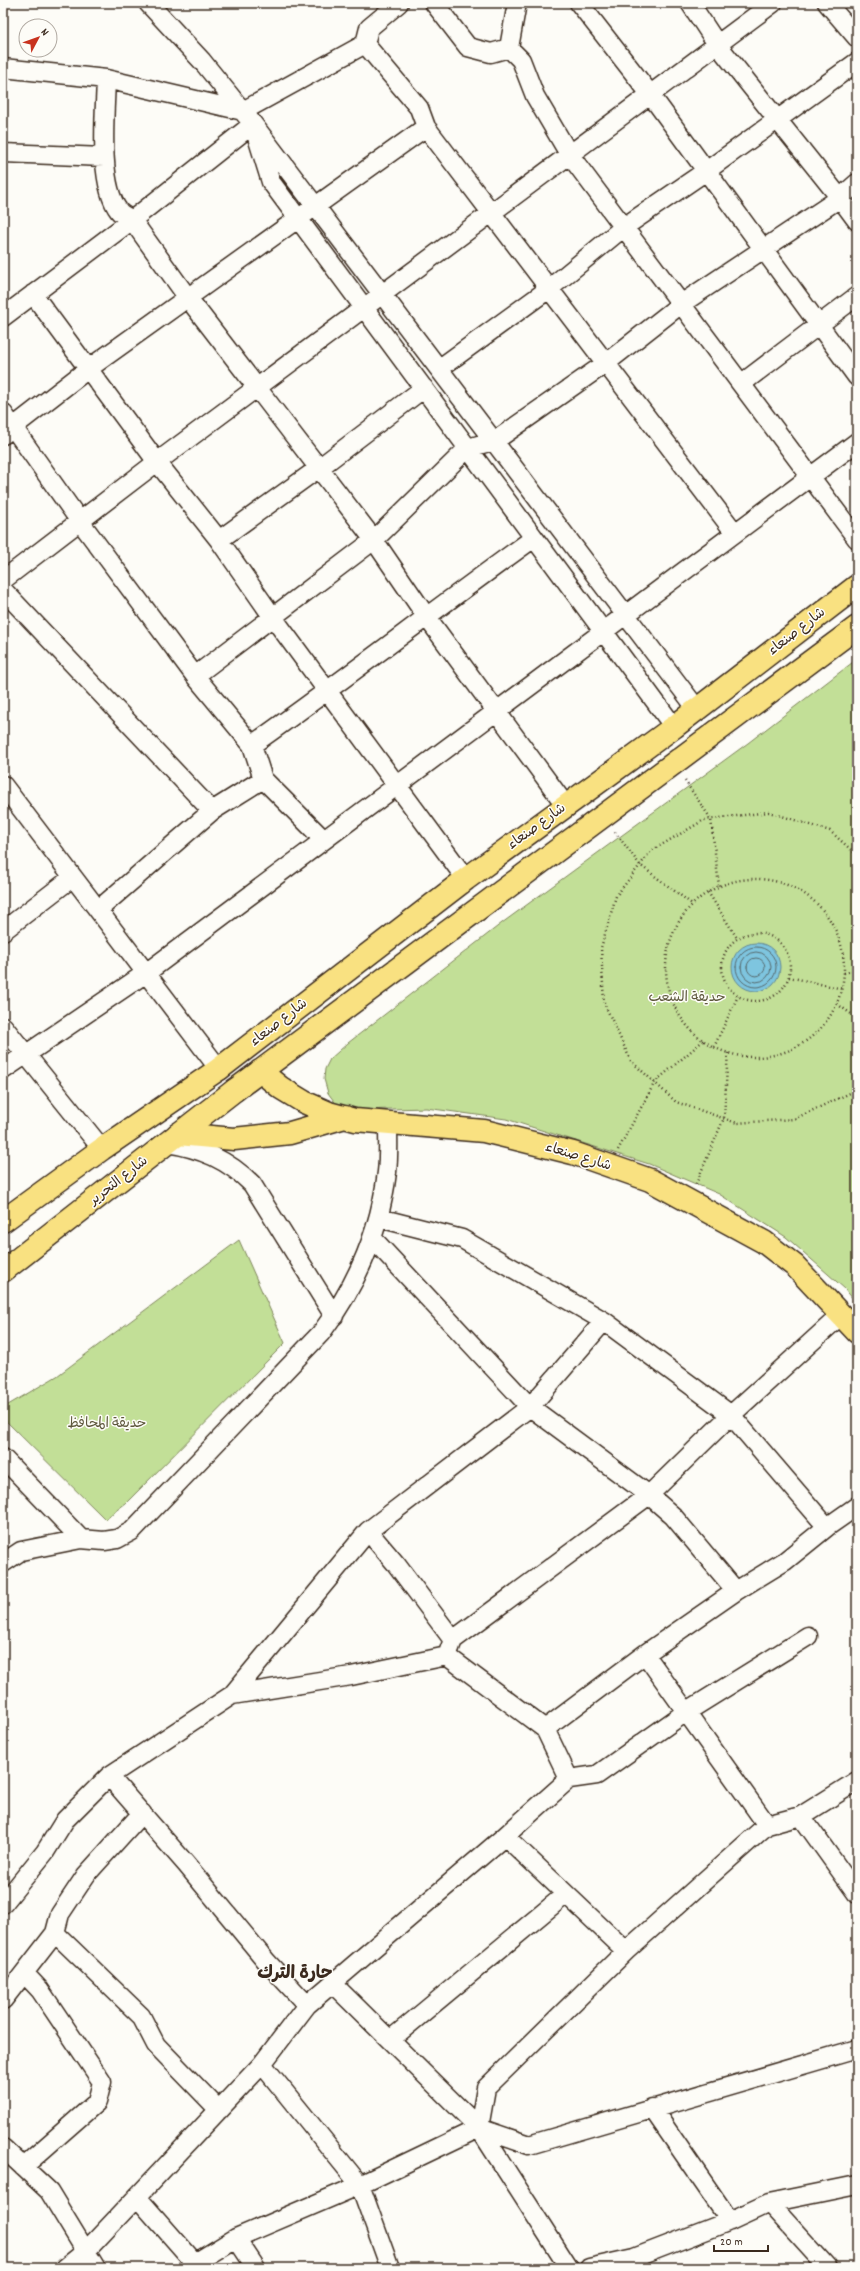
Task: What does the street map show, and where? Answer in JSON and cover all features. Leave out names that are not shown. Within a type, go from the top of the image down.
[{"type":"main road","name":"شارع صنعاء","points":[[219,1069],[466,879],[674,727],[857,586]]},
{"type":"main road","name":"شارع صنعاء","points":[[235,1090],[857,626]]},
{"type":"main road","points":[[3,1221],[102,1149],[219,1069]]},
{"type":"main road","name":"شارع صنعاء","points":[[260,1071],[281,1088],[304,1102],[329,1113],[355,1120],[388,1124],[484,1131],[573,1153],[650,1180],[764,1242],[795,1266],[857,1332]]},
{"type":"main road","name":"شارع التحرير","points":[[3,1271],[235,1090]]},
{"type":"main road","points":[[172,1139],[234,1139],[283,1134],[344,1117]]},
{"type":"street","points":[[148,3],[202,61],[248,118],[440,368],[697,709]]},
{"type":"street","points":[[3,317],[132,220],[248,118],[365,44],[369,28],[399,3]]},
{"type":"street","points":[[434,3],[468,46],[491,53],[509,48]]},
{"type":"street","points":[[509,48],[517,3]]},
{"type":"street","points":[[579,3],[650,94],[857,377]]},
{"type":"street","points":[[690,3],[717,44],[840,198],[857,222]]},
{"type":"street","points":[[3,580],[79,520],[772,3]]},
{"type":"street","points":[[827,3],[857,38]]},
{"type":"street","points":[[365,44],[419,108],[426,126],[735,533]]},
{"type":"street","points":[[509,48],[521,60],[535,96],[569,154],[857,539]]},
{"type":"street","points":[[440,368],[548,288],[624,227],[857,62]]},
{"type":"street","points":[[3,68],[106,79],[248,118]]},
{"type":"street","points":[[106,79],[104,157],[112,198],[120,213],[132,220],[188,298],[256,388],[320,468],[374,540],[426,616],[566,806]]},
{"type":"street","points":[[248,118],[271,182],[674,727]]},
{"type":"street","points":[[324,840],[263,779],[252,745],[195,676],[6,425],[188,298],[426,126]]},
{"type":"street","points":[[3,153],[104,157]]},
{"type":"street","points":[[195,676],[374,540],[468,448],[494,440],[606,363],[681,304],[840,198],[857,183]]},
{"type":"street","points":[[33,294],[157,462],[219,540],[272,616],[329,691],[466,879]]},
{"type":"street","points":[[741,384],[857,296]]},
{"type":"street","points":[[219,540],[320,468],[424,388]]},
{"type":"street","points":[[3,1070],[146,973],[857,442]]},
{"type":"street","points":[[252,745],[329,691],[426,616],[534,538]]},
{"type":"street","points":[[3,590],[212,811]]},
{"type":"street","points":[[98,910],[212,811],[263,779]]},
{"type":"street","points":[[3,785],[219,1069]]},
{"type":"street","points":[[3,931],[73,877]]},
{"type":"street","points":[[3,1026],[102,1149]]},
{"type":"street","points":[[3,1563],[22,1551],[82,1539],[104,1541],[117,1539],[132,1531],[306,1349],[334,1316],[356,1279],[373,1239],[379,1218],[387,1171],[388,1124]]},
{"type":"street","points":[[172,1139],[184,1146],[216,1156],[240,1172],[252,1184],[334,1316]]},
{"type":"street","points":[[379,1218],[462,1239],[604,1321],[731,1415],[827,1527]]},
{"type":"street","points":[[373,1239],[530,1407],[649,1495],[673,1516],[736,1591]]},
{"type":"street","points":[[232,1695],[351,1676],[450,1648],[649,1495],[731,1415],[841,1315]]},
{"type":"street","points":[[3,1904],[45,1852],[65,1820],[109,1776],[232,1695],[368,1531],[530,1407],[604,1321]]},
{"type":"street","points":[[3,1458],[82,1539]]},
{"type":"street","points":[[545,1729],[645,1654],[736,1591],[785,1561],[827,1527],[857,1506]]},
{"type":"street","points":[[368,1531],[396,1564],[450,1648],[545,1729],[569,1779]]},
{"type":"street","points":[[65,2268],[86,2251],[262,2064],[307,2005],[505,1836],[569,1779],[597,1775],[686,1712],[808,1636]]},
{"type":"street","points":[[645,1654],[767,1825]]},
{"type":"street","points":[[109,1776],[267,1962],[307,2005]]},
{"type":"street","points":[[478,2128],[486,2088],[626,1951],[767,1825],[801,1816],[857,1781]]},
{"type":"street","points":[[3,2000],[55,1933],[60,1914],[86,1875],[142,1814]]},
{"type":"street","points":[[801,1816],[857,1894]]},
{"type":"street","points":[[505,1836],[626,1951]]},
{"type":"street","points":[[390,2040],[566,1894]]},
{"type":"street","points":[[55,1933],[140,2016],[156,2045],[219,2110]]},
{"type":"street","points":[[23,2167],[97,2102],[102,2082],[40,1990],[24,1973]]},
{"type":"street","points":[[333,1984],[478,2128],[570,2268]]},
{"type":"street","points":[[137,2197],[191,2266],[236,2238],[360,2185],[478,2128],[529,2145],[857,2049]]},
{"type":"street","points":[[262,2064],[360,2185],[390,2268]]},
{"type":"street","points":[[652,2108],[730,2221]]},
{"type":"street","points":[[3,2148],[48,2191],[96,2268]]},
{"type":"street","points":[[589,2268],[636,2263],[769,2203],[857,2185]]},
{"type":"street","points":[[769,2203],[828,2268]]},
{"type":"street","points":[[236,2238],[256,2268]]},
{"type":"path","points":[[673,764],[711,819],[719,886]]},
{"type":"path","points":[[857,855],[830,831],[769,812],[704,820],[651,851],[616,896],[601,948],[604,1003],[631,1061],[676,1102],[737,1123],[794,1119],[850,1093],[857,1085]]},
{"type":"path","points":[[603,816],[640,865],[692,904]]},
{"type":"path","points":[[764,878],[798,888],[830,917],[844,954],[843,989],[833,1014],[810,1040],[777,1055],[746,1057],[714,1047],[684,1022],[668,988],[666,956],[675,927],[692,904],[708,892],[725,882],[764,878]]},
{"type":"path","points":[[708,892],[737,938]]},
{"type":"path","points":[[759,932],[771,936],[781,943],[790,963],[789,977],[776,995],[762,1000],[753,1001],[738,996],[729,988],[722,974],[722,963],[724,952],[737,938],[743,934],[759,932]]},
{"type":"path","points":[[844,973],[857,970]]},
{"type":"path","points":[[789,977],[843,989]]},
{"type":"path","points":[[714,1047],[738,996]]},
{"type":"path","points":[[837,1004],[857,1018]]},
{"type":"path","points":[[610,1166],[655,1082],[705,1039]]},
{"type":"path","points":[[689,1200],[724,1118],[728,1051]]},
{"type":"green space","name":"حديقة الشعب","points":[[857,659],[857,1304],[845,1289],[786,1237],[719,1194],[649,1164],[506,1119],[426,1108],[358,1110],[337,1105],[328,1093],[324,1079],[325,1069],[330,1059],[348,1043],[502,923],[748,743]]},
{"type":"green space","name":"حديقة المحافظ","points":[[239,1240],[285,1343],[126,1503],[105,1519],[3,1418],[3,1408],[57,1376]]},
{"type":"water","points":[[751,943],[761,943],[770,947],[776,953],[779,958],[779,976],[770,987],[761,991],[751,991],[742,987],[736,981],[732,972],[732,962],[736,953],[742,947]]},
{"type":"district","name":"حارة الترك","points":[[295,1974]]}]
